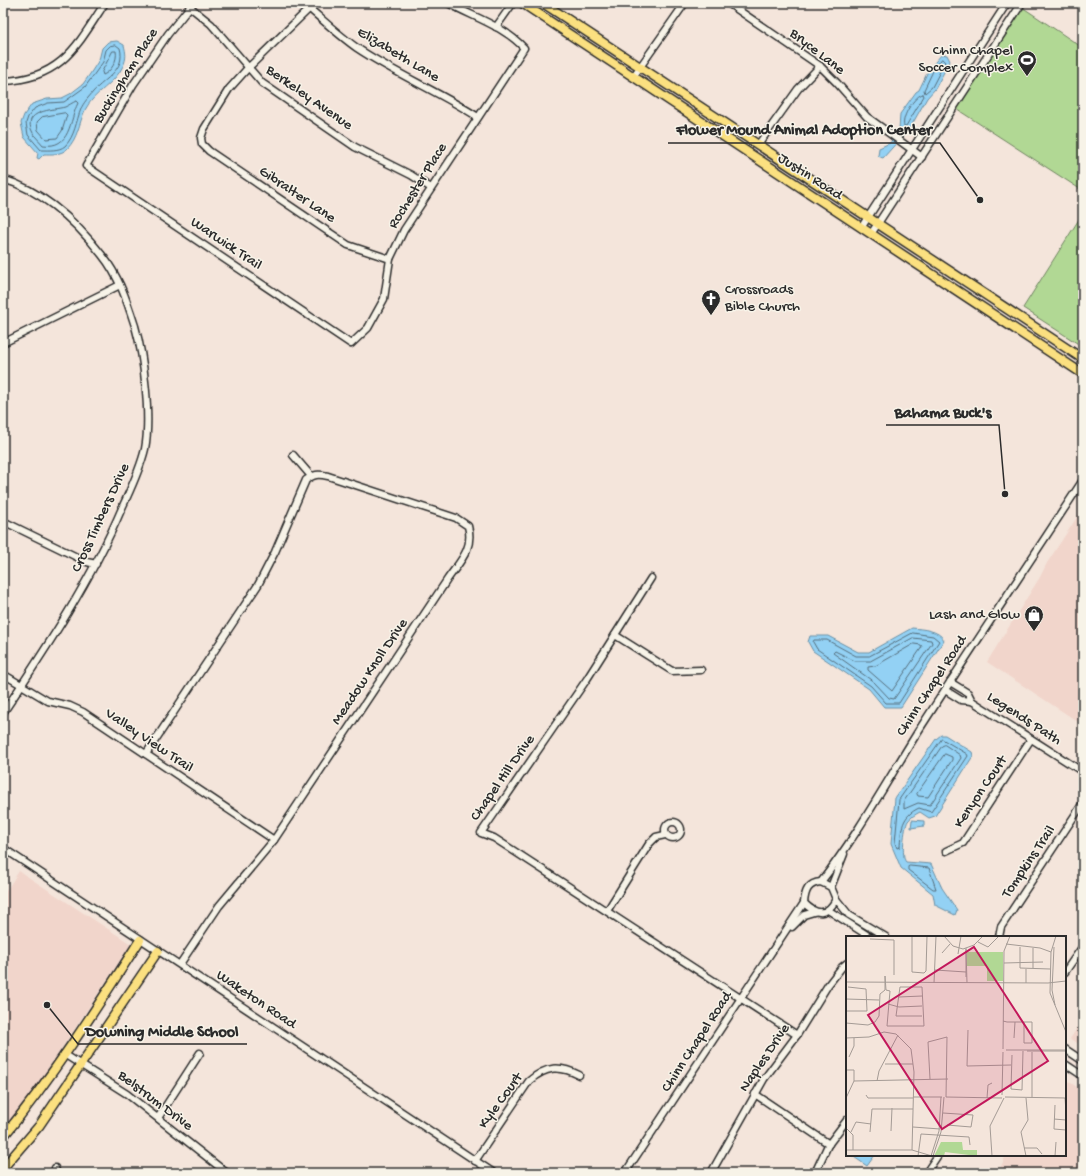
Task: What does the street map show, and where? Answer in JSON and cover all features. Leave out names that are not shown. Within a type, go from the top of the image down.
[{"type":"main road","name":"Justin Road","points":[[522,3],[1083,374]]},
{"type":"main road","name":"Justin Road","points":[[543,3],[1083,359]]},
{"type":"main road","points":[[3,1137],[27,1108],[140,940]]},
{"type":"main road","points":[[3,1168],[39,1126],[158,951]]},
{"type":"street","points":[[3,81],[14,81],[35,75],[64,60],[80,44],[105,3]]},
{"type":"street","points":[[247,69],[315,3]]},
{"type":"street","points":[[448,3],[496,27],[513,3]]},
{"type":"street","points":[[633,77],[685,3]]},
{"type":"street","name":"Bryce Lane","points":[[728,3],[820,66],[867,117],[922,156]]},
{"type":"street","points":[[861,228],[1007,3]]},
{"type":"street","points":[[871,234],[1022,3]]},
{"type":"street","name":"Berkeley Avenue","points":[[191,5],[211,24],[247,69],[262,83],[355,147],[411,175],[431,188]]},
{"type":"street","name":"Buckingham Place","points":[[86,166],[133,85],[168,34],[191,5]]},
{"type":"street","name":"Elizabeth Lane","points":[[310,9],[357,48],[478,117]]},
{"type":"street","name":"Rochester Place","points":[[351,344],[368,328],[384,299],[390,259],[404,230],[524,48],[517,40],[496,27]]},
{"type":"street","points":[[758,145],[794,94],[820,66]]},
{"type":"street","name":"Gibralter Lane","points":[[247,69],[229,89],[204,128],[201,138],[202,144],[210,151],[348,245],[390,259]]},
{"type":"street","name":"Warwick Trail","points":[[86,166],[351,344]]},
{"type":"street","name":"Cross Timbers Drive","points":[[3,179],[15,183],[32,192],[66,216],[91,239],[114,271],[127,301],[141,349],[145,384],[145,447],[139,473],[96,564],[61,626],[3,713]]},
{"type":"street","points":[[3,343],[120,285]]},
{"type":"street","points":[[146,754],[258,586],[279,545],[306,480],[311,476],[293,455]]},
{"type":"street","name":"Meadow Knoll Drive","points":[[180,964],[219,906],[274,840],[468,549],[471,537],[468,526],[456,518],[328,476],[317,474],[311,476]]},
{"type":"street","name":"Chinn Chapel Road","points":[[821,882],[846,849],[950,682],[1083,480]]},
{"type":"street","points":[[3,521],[87,562],[96,564]]},
{"type":"street","name":"Chapel Hill Drive","points":[[651,578],[615,635],[514,786],[480,833],[494,838],[740,1000],[796,1035]]},
{"type":"street","points":[[615,635],[672,671],[701,670]]},
{"type":"street","name":"Valley View Trail","points":[[3,674],[48,701],[70,706],[83,712],[274,840]]},
{"type":"street","name":"Legends Path","points":[[950,682],[968,694],[972,701],[1083,772]]},
{"type":"street","name":"Legends Path","points":[[945,690],[961,700],[972,701]]},
{"type":"street","name":"Kenyon Court","points":[[946,851],[963,843],[1031,739]]},
{"type":"street","name":"Tompkins Trail","points":[[998,936],[1001,927],[1083,803]]},
{"type":"street","points":[[607,911],[649,844],[656,837],[665,835]]},
{"type":"street","name":"Waketon Road","points":[[3,848],[494,1173]]},
{"type":"street","name":"Chinn Chapel Road","points":[[831,887],[846,849]]},
{"type":"street","points":[[836,899],[828,910],[821,912],[814,912],[804,903],[809,886],[812,883],[821,882],[831,887],[836,899],[849,915],[884,936]]},
{"type":"street","name":"Chinn Chapel Road","points":[[626,1173],[804,903]]},
{"type":"street","points":[[828,910],[868,936]]},
{"type":"street","name":"Chinn Chapel Road","points":[[785,933],[804,915],[814,912]]},
{"type":"street","points":[[1066,971],[1083,946]]},
{"type":"street","name":"Naples Drive","points":[[710,1173],[754,1094],[796,1035],[828,985],[846,964]]},
{"type":"street","points":[[1066,1050],[1080,1059],[1067,1066],[1083,1076]]},
{"type":"street","points":[[158,1118],[200,1053]]},
{"type":"street","name":"Belstrum Drive","points":[[64,1054],[127,1094],[227,1173]]},
{"type":"street","name":"Kyle Court","points":[[475,1161],[525,1086],[540,1071],[567,1069],[580,1075]]},
{"type":"street","points":[[754,1094],[829,1144]]},
{"type":"street","points":[[815,1173],[829,1144],[846,1121]]},
{"type":"street","points":[[926,1173],[937,1156]]},
{"type":"shaded area","points":[[1083,508],[1083,725],[987,662],[1040,577],[1047,563]]},
{"type":"shaded area","points":[[19,871],[131,944],[29,1098],[3,1130],[3,896]]},
{"type":"shaded area","points":[[1083,1019],[1083,1046],[1070,1039]]},
{"type":"shaded area","points":[[1066,1080],[1083,1091],[1083,1173],[998,1173],[1006,1156],[1066,1156]]},
{"type":"green space","name":"Chinn Chapel Soccer Complex","points":[[1019,5],[1083,48],[1083,191],[952,106]]},
{"type":"green space","points":[[1083,213],[1083,347],[1023,308]]},
{"type":"water","points":[[117,41],[124,45],[125,48],[126,58],[123,66],[115,78],[94,98],[85,110],[71,145],[65,151],[56,154],[44,154],[39,159],[37,158],[38,153],[24,137],[21,123],[24,115],[32,104],[47,99],[62,98],[83,84],[99,60],[102,48],[108,42]]},
{"type":"water","points":[[942,54],[947,55],[950,61],[935,89],[927,98],[910,128],[883,158],[878,156],[879,148],[890,143],[899,130],[900,114],[919,90],[929,69]]},
{"type":"water","points":[[912,628],[934,632],[944,640],[901,707],[884,707],[869,689],[813,651],[808,642],[810,636],[828,636],[858,652],[869,652]]},
{"type":"water","points":[[941,735],[945,735],[972,752],[973,756],[935,816],[929,818],[920,812],[908,821],[904,836],[903,849],[904,859],[906,862],[931,864],[942,888],[957,910],[955,915],[935,905],[933,894],[901,868],[891,844],[895,798],[936,739]]},
{"type":"water","points":[[912,820],[924,821],[924,826],[911,828]]},
{"type":"water","points":[[852,1156],[874,1156],[867,1166]]},
{"type":"place","name":"Chinn Chapel Soccer Complex","points":[[1027,77]]},
{"type":"place","name":"Flower Mound Animal Adoption Center","points":[[980,200]]},
{"type":"place","name":"Crossroads Bible Church","points":[[711,316]]},
{"type":"place","name":"Bahama Buck's","points":[[1005,494]]},
{"type":"place","name":"Lash and Glow","points":[[1034,632]]},
{"type":"place","name":"Downing Middle School","points":[[47,1005]]}]
